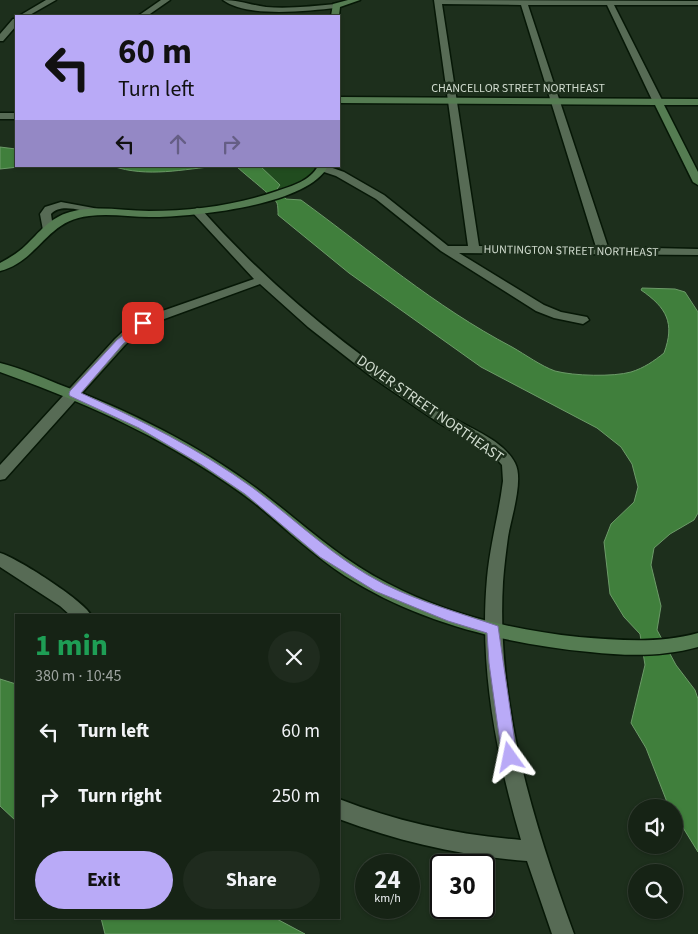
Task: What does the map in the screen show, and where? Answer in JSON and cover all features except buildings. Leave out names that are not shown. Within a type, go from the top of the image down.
[{"type":"street","points":[[25,15],[52,0]]},
{"type":"street","points":[[144,15],[166,0]]},
{"type":"street","points":[[226,0],[243,8],[283,9],[336,6],[356,0]]},
{"type":"street","points":[[474,250],[438,1],[696,3]]},
{"type":"street","points":[[523,1],[603,251]]},
{"type":"street","points":[[609,1],[698,182]]},
{"type":"street","points":[[334,15],[336,6]]},
{"type":"street","points":[[1,37],[15,22]]},
{"type":"street","name":"CHANCELLOR STREET NORTHEAST","points":[[340,100],[698,102]]},
{"type":"street","points":[[340,108],[371,100]]},
{"type":"street","points":[[0,116],[15,116]]},
{"type":"street","points":[[0,266],[24,252],[47,228],[66,217],[95,212],[145,214],[197,212],[228,207],[264,199],[305,185],[318,174],[322,167],[340,174],[380,198],[445,249],[540,308],[558,315],[583,320]]},
{"type":"street","name":"DOVER STREET NORTHEAST","points":[[197,212],[261,280],[310,324],[408,396],[504,458],[510,466],[511,474],[499,544],[495,588],[495,663],[506,742],[535,851],[563,934]]},
{"type":"street","name":"HUNTINGTON STREET NORTHEAST","points":[[445,249],[698,252]]},
{"type":"street","points":[[0,475],[120,342],[143,323],[261,280]]},
{"type":"street","points":[[0,368],[74,394],[143,425],[206,462],[249,491],[324,553],[380,588],[452,617],[494,630],[530,638],[572,644],[629,648],[679,646],[698,640]]},
{"type":"street","points":[[0,559],[66,601],[81,614]]},
{"type":"street","points":[[340,809],[401,832],[446,842],[488,848],[535,851]]},
{"type":"shaded area","points":[[0,147],[15,149],[15,167],[19,167],[0,169]]},
{"type":"shaded area","points":[[115,167],[209,167],[152,172],[125,170]]},
{"type":"shaded area","points":[[237,167],[261,167],[280,185],[277,189],[286,199],[301,200],[429,296],[483,331],[555,371],[583,375],[623,374],[649,364],[664,353],[669,333],[666,317],[663,310],[641,290],[642,288],[675,289],[685,292],[698,312],[698,513],[694,520],[670,534],[654,548],[651,565],[661,606],[657,630],[676,665],[695,690],[698,699],[698,852],[683,828],[683,799],[666,799],[646,748],[631,723],[645,665],[640,634],[624,617],[610,594],[604,542],[611,524],[634,502],[638,487],[632,464],[621,447],[597,428],[481,367],[349,273],[278,215],[275,200]]},
{"type":"shaded area","points":[[261,167],[315,167],[310,176],[295,185],[279,191],[277,189],[279,186]]},
{"type":"shaded area","points":[[0,679],[15,684],[15,820],[0,806]]},
{"type":"shaded area","points":[[101,919],[277,919],[305,934],[105,934]]},
{"type":"route","points":[[143,323],[128,333],[74,394],[143,425],[206,462],[249,491],[324,553],[380,588],[452,617],[494,630],[495,663],[506,742],[510,757]]}]
